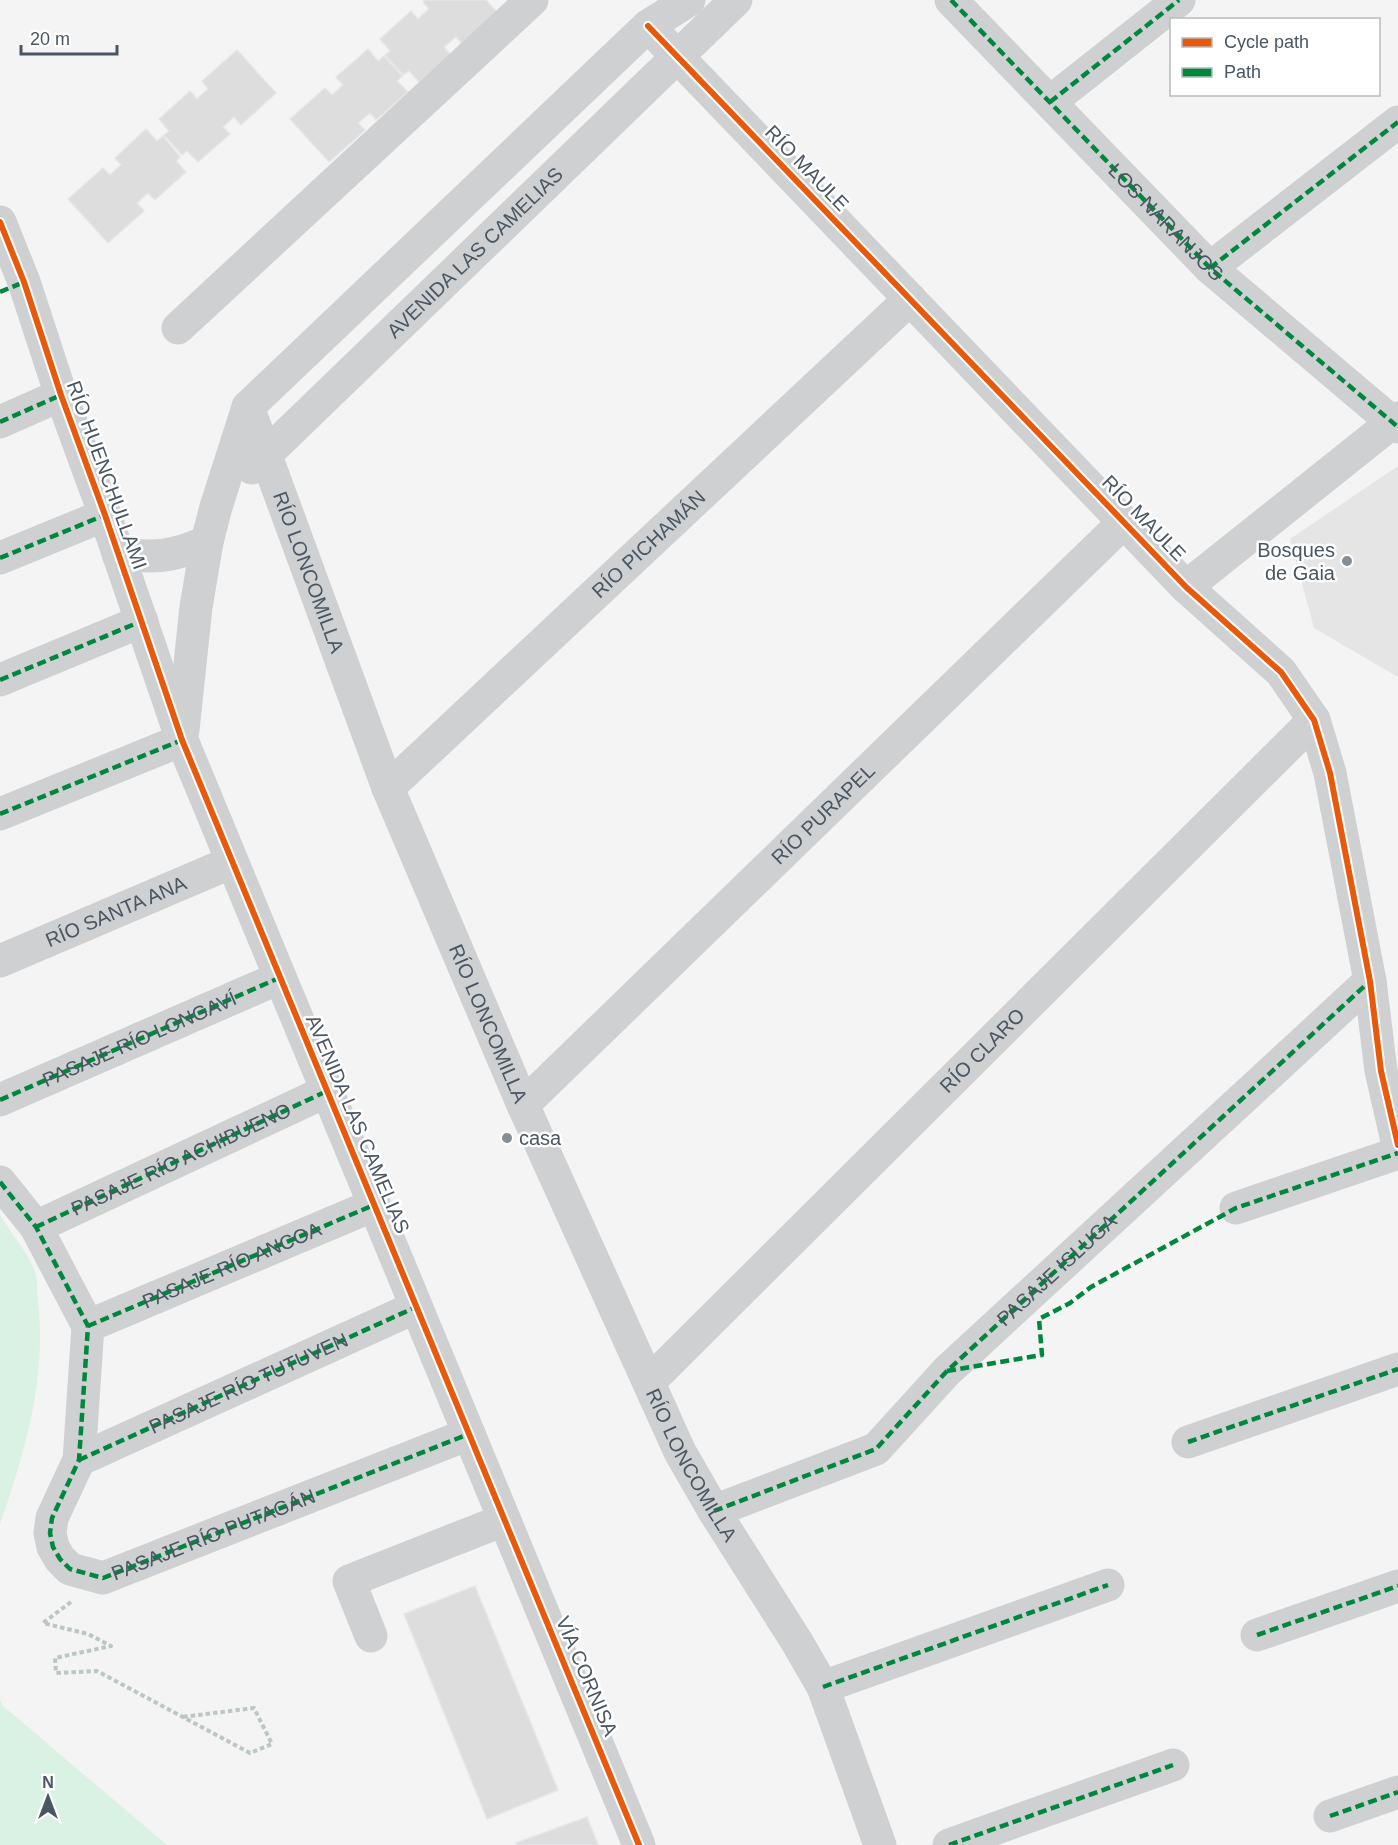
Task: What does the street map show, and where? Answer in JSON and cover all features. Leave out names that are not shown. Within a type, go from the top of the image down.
[{"type":"street","points":[[178,328],[532,0]]},
{"type":"street","name":"AVENIDA LAS CAMELIAS","points":[[504,1520],[182,740],[196,607],[207,542],[216,507],[248,407],[648,26],[689,0]]},
{"type":"street","name":"AVENIDA LAS CAMELIAS","points":[[216,507],[265,454],[736,0]]},
{"type":"street","name":"LOS NARANJOS","points":[[951,0],[1210,268],[1396,422]]},
{"type":"street","points":[[1050,102],[1179,0]]},
{"type":"street","name":"RÍO MAULE","points":[[648,26],[1186,586],[1281,672],[1314,720],[1330,773],[1370,981],[1381,1071],[1398,1145]]},
{"type":"street","points":[[1210,268],[1398,122]]},
{"type":"street","name":"RÍO HUENCHULLAMI","points":[[0,222],[12,287],[61,395],[105,515],[182,740]]},
{"type":"street","name":"RÍO PICHAMÁN","points":[[388,788],[910,299]]},
{"type":"street","points":[[0,422],[61,395]]},
{"type":"street","name":"RÍO LONCOMILLA","points":[[248,407],[388,788],[523,1105],[680,1452],[823,1687],[880,1845]]},
{"type":"street","points":[[1186,586],[1396,422]]},
{"type":"street","points":[[0,558],[105,515]]},
{"type":"street","name":"RÍO PURAPEL","points":[[523,1105],[1124,522]]},
{"type":"street","points":[[118,554],[164,557],[182,553],[207,542]]},
{"type":"street","points":[[0,680],[142,621]]},
{"type":"street","name":"RÍO CLARO","points":[[649,1382],[1314,720]]},
{"type":"street","points":[[0,814],[182,740]]},
{"type":"street","name":"RÍO SANTA ANA","points":[[0,962],[232,862]]},
{"type":"street","name":"PASAJE RÍO LONGAVÍ","points":[[0,1100],[279,978]]},
{"type":"street","name":"PASAJE ISLUGA","points":[[714,1511],[876,1449],[947,1371],[1370,981]]},
{"type":"street","name":"PASAJE RÍO ACHIBUENO","points":[[36,1227],[327,1091]]},
{"type":"street","points":[[1236,1208],[1398,1153]]},
{"type":"street","points":[[0,1182],[36,1227],[88,1326],[79,1460]]},
{"type":"street","name":"PASAJE RÍO ANCOA","points":[[88,1326],[374,1205]]},
{"type":"street","name":"PASAJE RÍO TUTUVEN","points":[[79,1460],[416,1307]]},
{"type":"street","points":[[1188,1442],[1398,1369]]},
{"type":"street","name":"PASAJE RÍO PUTAGÁN","points":[[79,1460],[52,1518],[53,1547],[70,1569],[103,1578],[469,1434]]},
{"type":"street","points":[[371,1636],[349,1581],[504,1520]]},
{"type":"street","name":"VÍA CORNISA","points":[[504,1520],[639,1845]]},
{"type":"street","points":[[823,1687],[1108,1585]]},
{"type":"street","points":[[1257,1635],[1398,1586]]},
{"type":"street","points":[[949,1845],[1173,1765]]},
{"type":"street","points":[[1330,1816],[1398,1792]]},
{"type":"path","points":[[103,1578],[43,1623],[88,1634],[111,1646],[55,1658],[56,1672],[97,1671],[182,1717],[250,1753],[272,1744],[254,1708],[182,1717]]},
{"type":"shaded area","name":"Bosques de Gaia","points":[[1398,466],[1398,677],[1314,628],[1290,539]]},
{"type":"green space","points":[[0,1215],[28,1257],[35,1273],[40,1329],[37,1386],[32,1414],[18,1470],[0,1524]]},
{"type":"green space","points":[[0,1700],[3,1706],[167,1845],[0,1845]]},
{"type":"building","points":[[424,0],[486,0],[498,13],[462,44],[456,37],[444,47],[451,55],[419,82],[409,71],[403,75],[385,55],[390,51],[380,39],[411,11],[418,19],[429,9],[423,2]]},
{"type":"building","points":[[368,49],[378,61],[384,56],[402,76],[397,81],[408,92],[376,120],[370,113],[358,123],[365,130],[329,162],[290,119],[325,88],[332,95],[343,85],[336,77]]},
{"type":"building","points":[[237,50],[276,93],[241,125],[234,117],[223,127],[230,134],[198,162],[187,151],[182,155],[164,135],[169,131],[159,119],[190,91],[197,99],[208,89],[202,81]]},
{"type":"building","points":[[146,129],[157,141],[163,136],[180,157],[176,161],[186,172],[155,200],[148,193],[137,203],[144,211],[108,243],[68,199],[103,168],[110,175],[121,165],[115,158]]},
{"type":"building","points":[[475,1586],[558,1790],[487,1819],[404,1614]]},
{"type":"building","points":[[587,1817],[598,1845],[517,1845],[516,1843]]},
{"type":"marked path","points":[[951,0],[1210,268],[1398,427]]},
{"type":"marked path","points":[[1050,102],[1179,0]]},
{"type":"marked path","points":[[1210,268],[1398,122]]},
{"type":"marked path","points":[[0,292],[24,282]]},
{"type":"marked path","points":[[0,422],[61,395]]},
{"type":"marked path","points":[[0,558],[105,515]]},
{"type":"marked path","points":[[0,680],[142,621]]},
{"type":"marked path","points":[[0,814],[182,740]]},
{"type":"marked path","points":[[0,1100],[279,978]]},
{"type":"marked path","points":[[714,1511],[876,1449],[947,1371],[1370,981]]},
{"type":"marked path","points":[[36,1227],[327,1091]]},
{"type":"marked path","points":[[947,1371],[1042,1355],[1039,1319],[1070,1303],[1091,1287],[1236,1208],[1398,1153]]},
{"type":"marked path","points":[[0,1182],[36,1227],[88,1326],[79,1460],[52,1518],[50,1533],[53,1547],[70,1569],[103,1578],[469,1434]]},
{"type":"marked path","points":[[88,1326],[374,1205]]},
{"type":"marked path","points":[[79,1460],[416,1307]]},
{"type":"marked path","points":[[1188,1442],[1398,1369]]},
{"type":"marked path","points":[[823,1687],[1108,1585]]},
{"type":"marked path","points":[[1257,1635],[1398,1586]]},
{"type":"marked path","points":[[949,1845],[1173,1765]]},
{"type":"marked path","points":[[1330,1816],[1398,1792]]},
{"type":"cycle path","points":[[648,26],[1186,587],[1281,672],[1314,720],[1330,773],[1370,981],[1381,1071],[1398,1145]]},
{"type":"cycle path","points":[[0,222],[24,282],[61,395],[105,515],[182,740],[639,1845]]},
{"type":"place","name":"Bosques de Gaia","points":[[1347,561]]},
{"type":"place","name":"casa","points":[[507,1138]]}]
